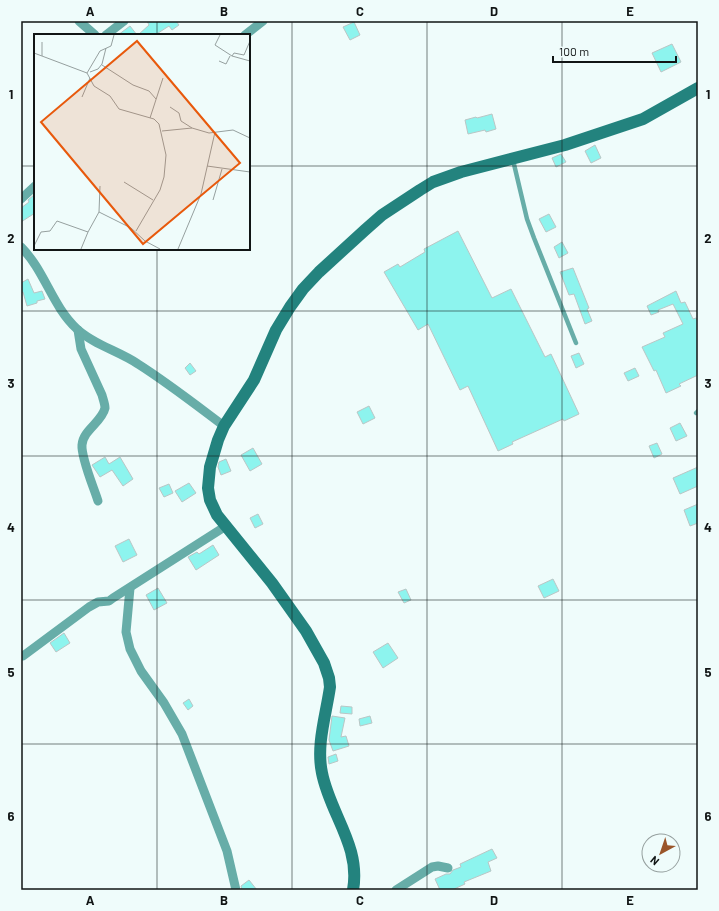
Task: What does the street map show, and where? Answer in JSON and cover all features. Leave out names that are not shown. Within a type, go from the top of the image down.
[{"type":"street","points":[[79,21],[94,34]]},
{"type":"street","points":[[107,34],[124,21]]},
{"type":"street","points":[[246,34],[263,21]]},
{"type":"street","points":[[354,890],[356,871],[354,860],[349,844],[325,787],[321,772],[321,744],[330,687],[329,678],[324,664],[306,631],[272,583],[212,507],[210,500],[208,488],[210,468],[213,454],[224,426],[254,380],[276,330],[303,289],[319,272],[382,215],[420,190],[447,177],[565,145],[643,119],[698,88]]},
{"type":"street","points":[[21,199],[34,187]]},
{"type":"street","points":[[21,247],[35,265],[59,308],[78,330],[138,364],[224,426]]},
{"type":"street","points":[[78,330],[81,349],[105,404],[104,411],[85,437],[82,445],[84,458],[98,501]]},
{"type":"street","points":[[23,656],[89,607],[101,601],[111,600],[226,526]]},
{"type":"street","points":[[130,588],[126,626],[127,642],[141,671],[164,703],[182,734],[227,851],[236,890]]},
{"type":"street","points":[[396,890],[432,868],[438,866],[448,868]]},
{"type":"lane","points":[[512,159],[527,219],[576,343]]},
{"type":"building","points":[[147,21],[176,21],[179,25],[172,30],[169,26],[157,34],[139,34],[149,25]]},
{"type":"building","points":[[354,22],[360,35],[350,40],[343,27]]},
{"type":"building","points":[[130,26],[136,34],[119,34]]},
{"type":"building","points":[[672,44],[681,62],[661,72],[652,53]]},
{"type":"building","points":[[492,114],[496,129],[468,134],[465,120]]},
{"type":"building","points":[[595,145],[601,158],[591,163],[585,151]]},
{"type":"building","points":[[561,154],[566,162],[556,167],[552,158]]},
{"type":"building","points":[[34,195],[34,214],[21,222],[21,208],[29,202],[28,200]]},
{"type":"building","points":[[549,214],[556,227],[546,232],[539,219]]},
{"type":"building","points":[[458,231],[492,298],[511,289],[545,357],[551,354],[579,414],[564,421],[563,419],[512,442],[513,444],[498,451],[468,386],[460,390],[428,324],[418,330],[384,272],[398,264],[400,267],[425,252],[424,249]]},
{"type":"building","points":[[562,242],[568,253],[559,258],[554,247]]},
{"type":"building","points":[[573,268],[589,308],[587,309],[592,321],[585,324],[574,294],[569,295],[560,272]]},
{"type":"building","points":[[28,279],[34,293],[42,291],[45,299],[27,306],[23,292],[21,293],[21,283]]},
{"type":"building","points":[[676,291],[681,303],[685,302],[693,319],[696,318],[698,322],[698,375],[679,384],[681,386],[666,393],[656,370],[654,371],[642,347],[665,337],[663,333],[683,324],[673,304],[658,310],[659,312],[651,315],[647,306]]},
{"type":"building","points":[[579,353],[584,364],[576,368],[571,356]]},
{"type":"building","points":[[190,363],[196,371],[190,375],[185,368]]},
{"type":"building","points":[[635,368],[639,376],[628,381],[624,373]]},
{"type":"building","points":[[369,406],[375,418],[363,424],[357,412]]},
{"type":"building","points":[[680,423],[687,436],[676,441],[670,428]]},
{"type":"building","points":[[657,443],[662,454],[654,458],[649,446]]},
{"type":"building","points":[[253,448],[262,464],[250,471],[241,455]]},
{"type":"building","points":[[105,457],[109,464],[120,457],[133,479],[123,486],[112,470],[100,477],[92,465]]},
{"type":"building","points":[[226,459],[231,471],[221,475],[218,467],[219,462]]},
{"type":"building","points":[[698,467],[698,486],[680,494],[673,478]]},
{"type":"building","points":[[189,483],[196,493],[182,502],[175,491]]},
{"type":"building","points":[[169,484],[173,493],[164,497],[159,488]]},
{"type":"building","points":[[698,504],[698,523],[690,526],[684,510]]},
{"type":"building","points":[[258,514],[263,524],[255,528],[250,518]]},
{"type":"building","points":[[129,539],[137,555],[123,562],[115,546]]},
{"type":"building","points":[[213,545],[219,555],[196,570],[188,557],[197,552],[199,554]]},
{"type":"building","points":[[553,579],[559,591],[544,598],[538,586]]},
{"type":"building","points":[[158,588],[167,603],[154,610],[146,595]]},
{"type":"building","points":[[406,589],[411,600],[404,603],[398,592]]},
{"type":"building","points":[[64,633],[70,643],[56,652],[50,643]]},
{"type":"building","points":[[388,643],[398,658],[383,668],[373,652]]},
{"type":"building","points":[[189,699],[193,706],[188,710],[183,703]]},
{"type":"building","points":[[341,706],[352,707],[352,714],[340,713]]},
{"type":"building","points":[[332,716],[345,718],[341,737],[346,736],[349,746],[333,751],[329,740]]},
{"type":"building","points":[[370,716],[372,723],[360,726],[359,719]]},
{"type":"building","points":[[336,754],[338,761],[329,764],[328,757]]},
{"type":"building","points":[[492,849],[497,858],[488,862],[491,871],[464,882],[465,884],[452,890],[440,890],[435,879],[446,874],[450,874],[453,870],[461,867],[460,864]]},
{"type":"building","points":[[249,880],[257,890],[242,890],[241,886]]}]
